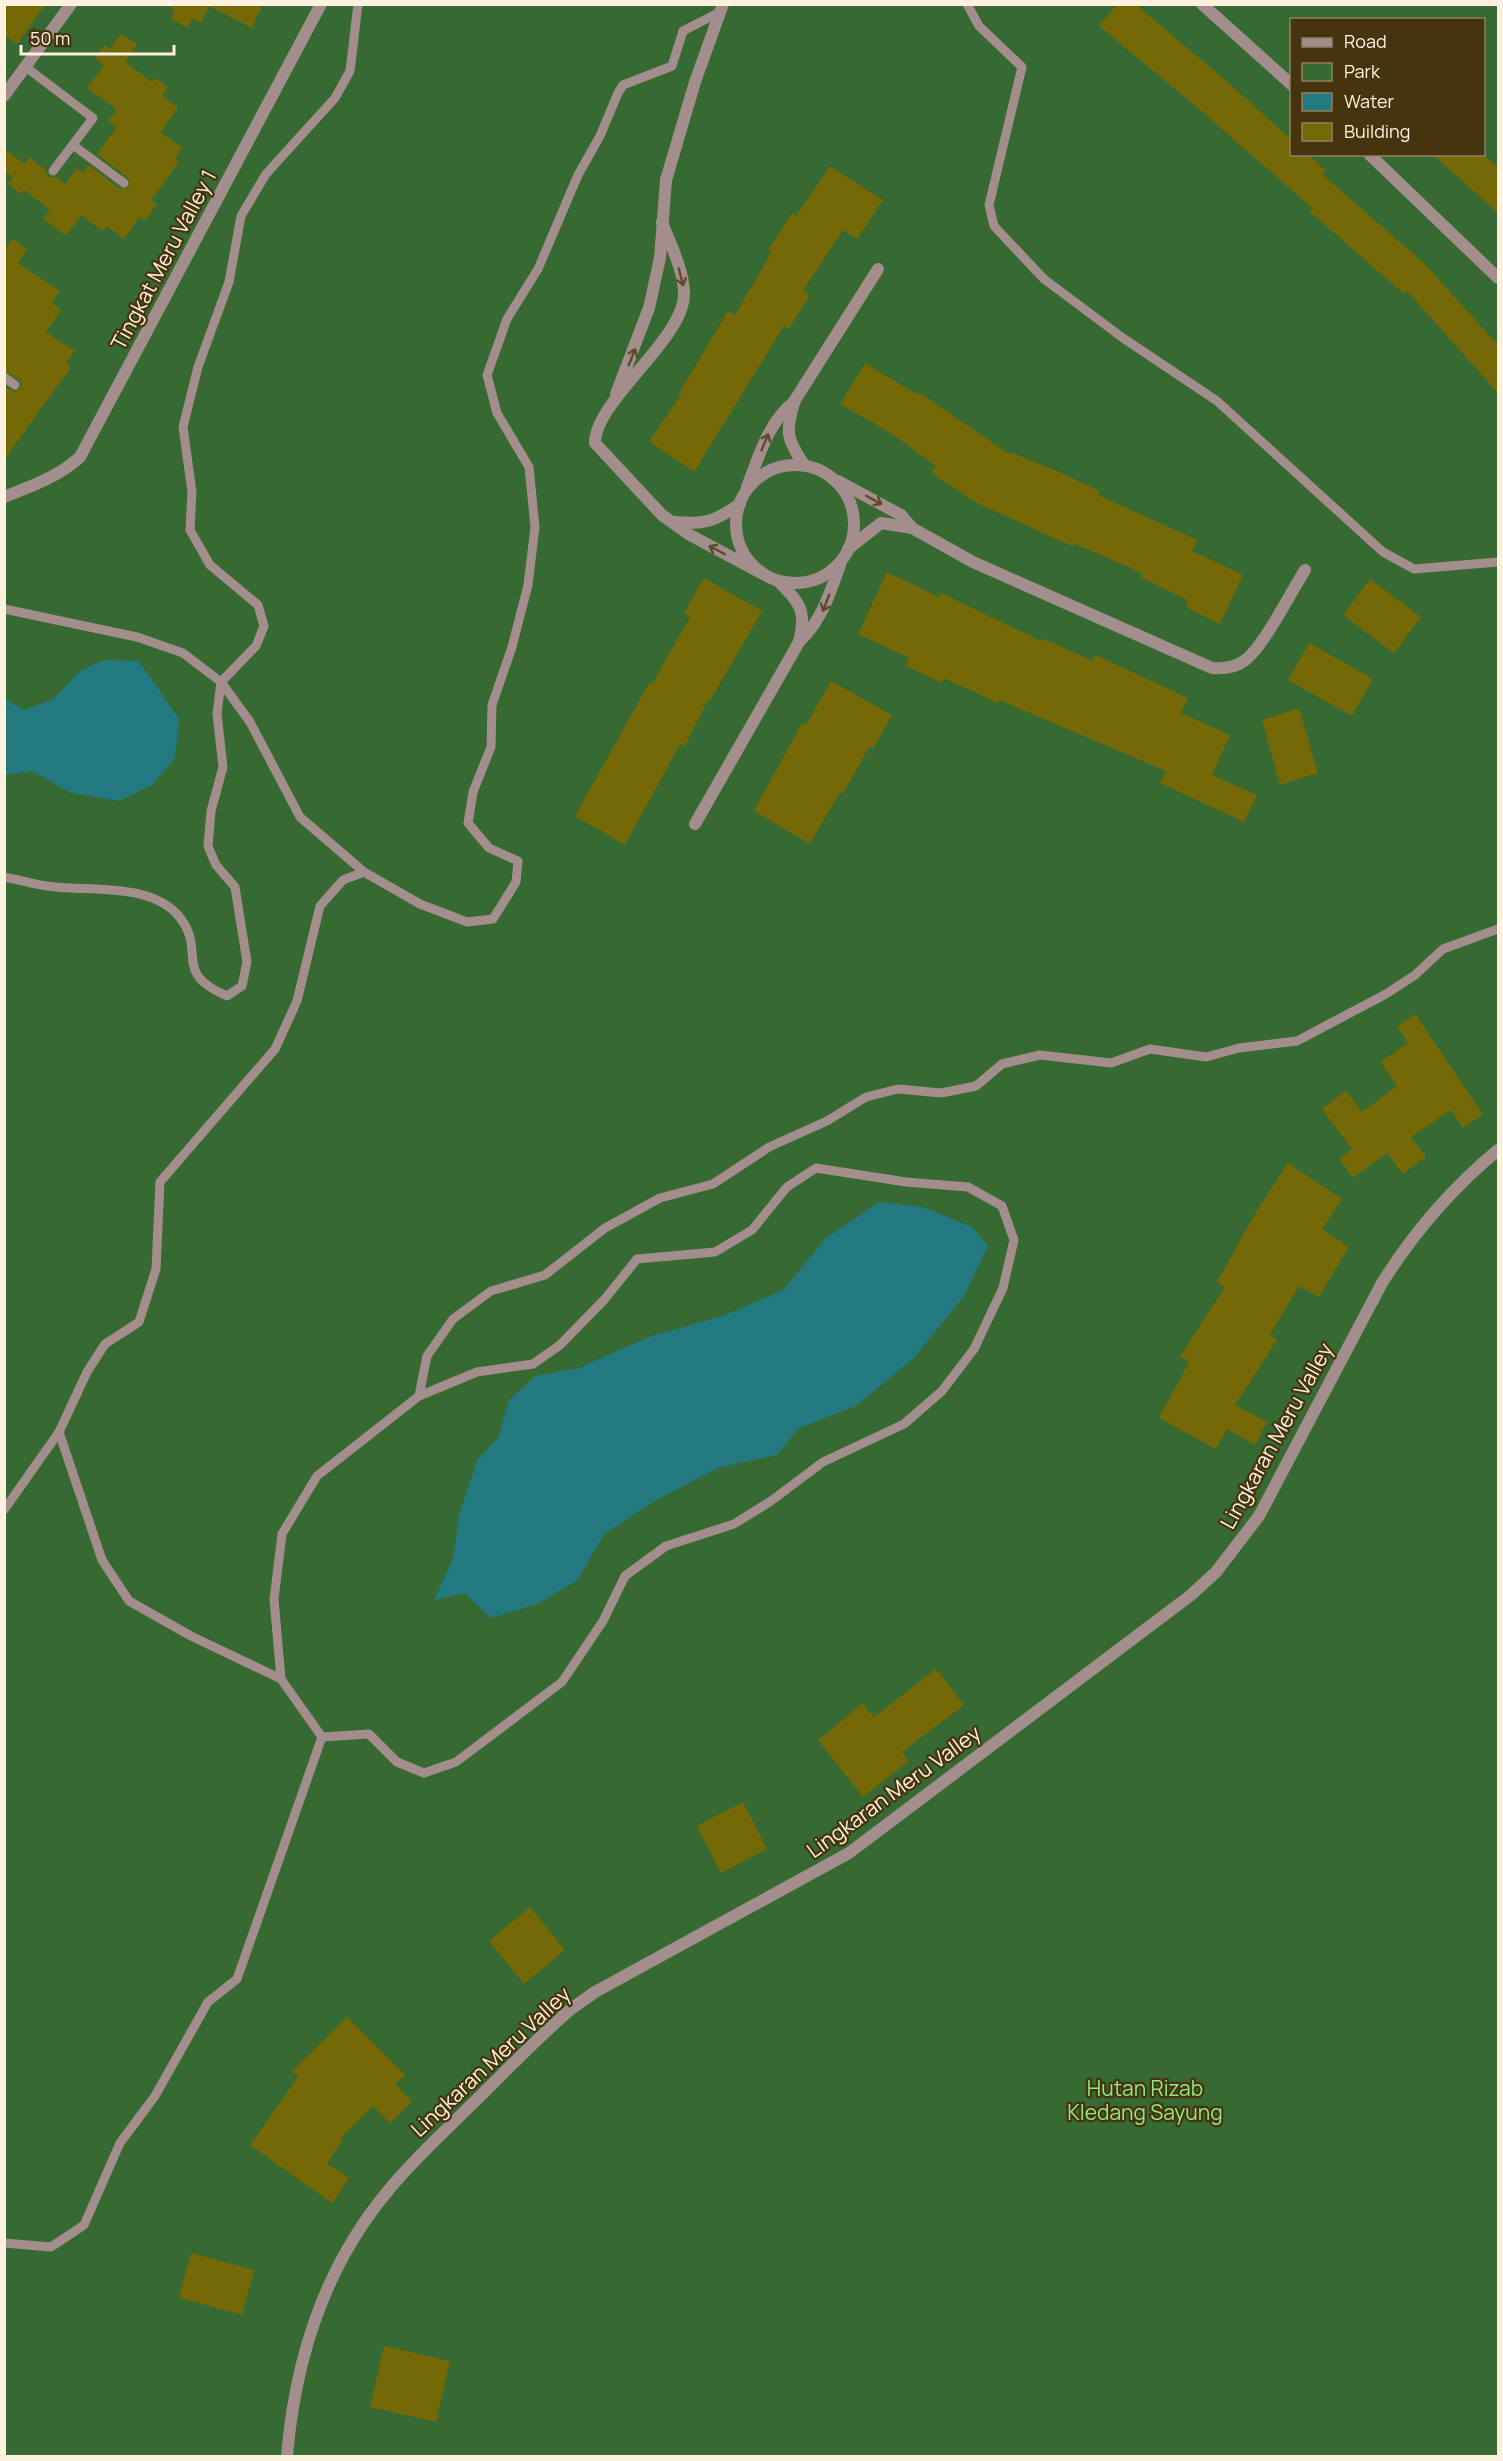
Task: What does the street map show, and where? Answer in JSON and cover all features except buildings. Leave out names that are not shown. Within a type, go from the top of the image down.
[{"type":"street","points":[[4,96],[27,68],[71,4]]},
{"type":"street","name":"Tingkat Meru Valley 1","points":[[4,496],[65,470],[80,457],[321,4]]},
{"type":"street","points":[[1202,4],[1290,83]]},
{"type":"street","points":[[609,410],[649,308],[657,281],[666,180],[679,133],[722,8]]},
{"type":"street","points":[[1372,156],[1498,278]]},
{"type":"street","points":[[662,222],[683,284],[684,302],[657,347],[609,410],[597,431],[597,448],[649,502],[690,535],[778,581],[807,582],[821,577],[881,523],[912,528],[973,562],[1212,668],[1234,666],[1245,660],[1256,649],[1305,570]]},
{"type":"street","points":[[805,466],[788,439],[790,416],[795,400],[879,270]]},
{"type":"street","points":[[763,574],[751,564],[742,550],[737,535],[740,504],[766,436],[783,410],[795,400]]},
{"type":"street","points":[[746,491],[758,478],[772,470],[788,465],[805,466],[831,477],[901,515],[912,528]]},
{"type":"street","points":[[799,642],[813,628],[822,613],[853,533],[851,510],[842,488],[831,477]]},
{"type":"street","points":[[674,522],[694,524],[716,521],[740,504]]},
{"type":"street","points":[[695,824],[799,642],[803,627],[801,608],[778,581]]},
{"type":"street","name":"Lingkaran Meru Valley","points":[[287,2457],[297,2383],[307,2339],[319,2305],[334,2272],[363,2226],[406,2169],[571,2009],[595,1992],[849,1853],[1182,1602],[1216,1572],[1259,1516],[1382,1283],[1404,1248],[1427,1218],[1498,1150]]},
{"type":"lane","points":[[4,877],[53,887],[129,891],[157,900],[181,918],[191,942],[193,969],[207,987],[227,996],[242,986],[247,962],[235,887],[216,865],[208,846],[211,811],[222,767],[217,714],[220,682],[256,646],[264,626],[258,605],[210,565],[190,530],[192,492],[183,427],[198,367],[229,282],[241,216],[266,174],[336,98],[350,71],[358,4]]},
{"type":"lane","points":[[966,4],[980,26],[1022,67],[989,204],[994,226],[1044,279],[1123,338],[1217,401],[1383,552],[1414,569],[1498,562]]},
{"type":"lane","points":[[4,609],[137,637],[183,653],[220,682],[250,722],[300,817],[364,872],[420,904],[467,922],[493,918],[516,882],[518,861],[489,848],[468,823],[473,792],[490,747],[492,705],[512,647],[528,585],[536,527],[530,467],[497,413],[488,375],[507,319],[538,269],[578,175],[600,136],[623,85],[672,66],[683,31],[722,8]]},
{"type":"lane","points":[[27,68],[93,118],[53,171]]},
{"type":"lane","points":[[73,145],[124,183]]},
{"type":"lane","points":[[4,377],[15,385]]},
{"type":"lane","points":[[4,1510],[59,1432],[87,1372],[105,1344],[140,1322],[156,1269],[160,1182],[275,1049],[297,1001],[320,906],[343,880],[364,872]]},
{"type":"lane","points":[[419,1396],[427,1356],[453,1318],[491,1291],[544,1275],[614,1223],[660,1198],[712,1184],[769,1148],[827,1121],[866,1097],[898,1089],[941,1093],[976,1086],[1002,1064],[1040,1055],[1111,1063],[1150,1049],[1206,1057],[1239,1048],[1297,1041],[1338,1021],[1395,988],[1415,975],[1443,949],[1498,929]]},
{"type":"lane","points":[[281,1679],[274,1599],[282,1534],[317,1476],[419,1396],[477,1372],[533,1364],[560,1345],[590,1315],[637,1259],[715,1252],[752,1230],[787,1187],[816,1168],[896,1180],[968,1187],[1002,1206],[1014,1240],[999,1298],[974,1349],[942,1392],[904,1424],[823,1462],[771,1501],[734,1524],[666,1546],[625,1576],[603,1621],[562,1682],[456,1762],[424,1773],[397,1762],[369,1734],[322,1737]]},
{"type":"lane","points":[[59,1432],[102,1560],[129,1601],[191,1636],[281,1679],[322,1737]]},
{"type":"lane","points":[[4,2243],[51,2247],[84,2225],[120,2143],[155,2096],[208,2002],[237,1979],[322,1737]]},
{"type":"green space","name":"Hutan Rizab Kledang Sayung","points":[[5,5],[1498,5],[1498,2456],[5,2456]]},
{"type":"water","points":[[104,660],[139,661],[179,719],[175,758],[153,784],[119,801],[71,793],[32,771],[5,775],[5,699],[24,710],[53,699],[80,671]]},
{"type":"water","points":[[879,1202],[923,1207],[972,1227],[988,1246],[964,1296],[913,1359],[856,1406],[799,1428],[777,1455],[718,1468],[655,1501],[604,1534],[578,1580],[537,1604],[491,1618],[465,1593],[434,1600],[453,1559],[459,1514],[478,1459],[498,1438],[509,1400],[535,1376],[579,1368],[648,1337],[723,1316],[783,1290],[825,1239]]}]
